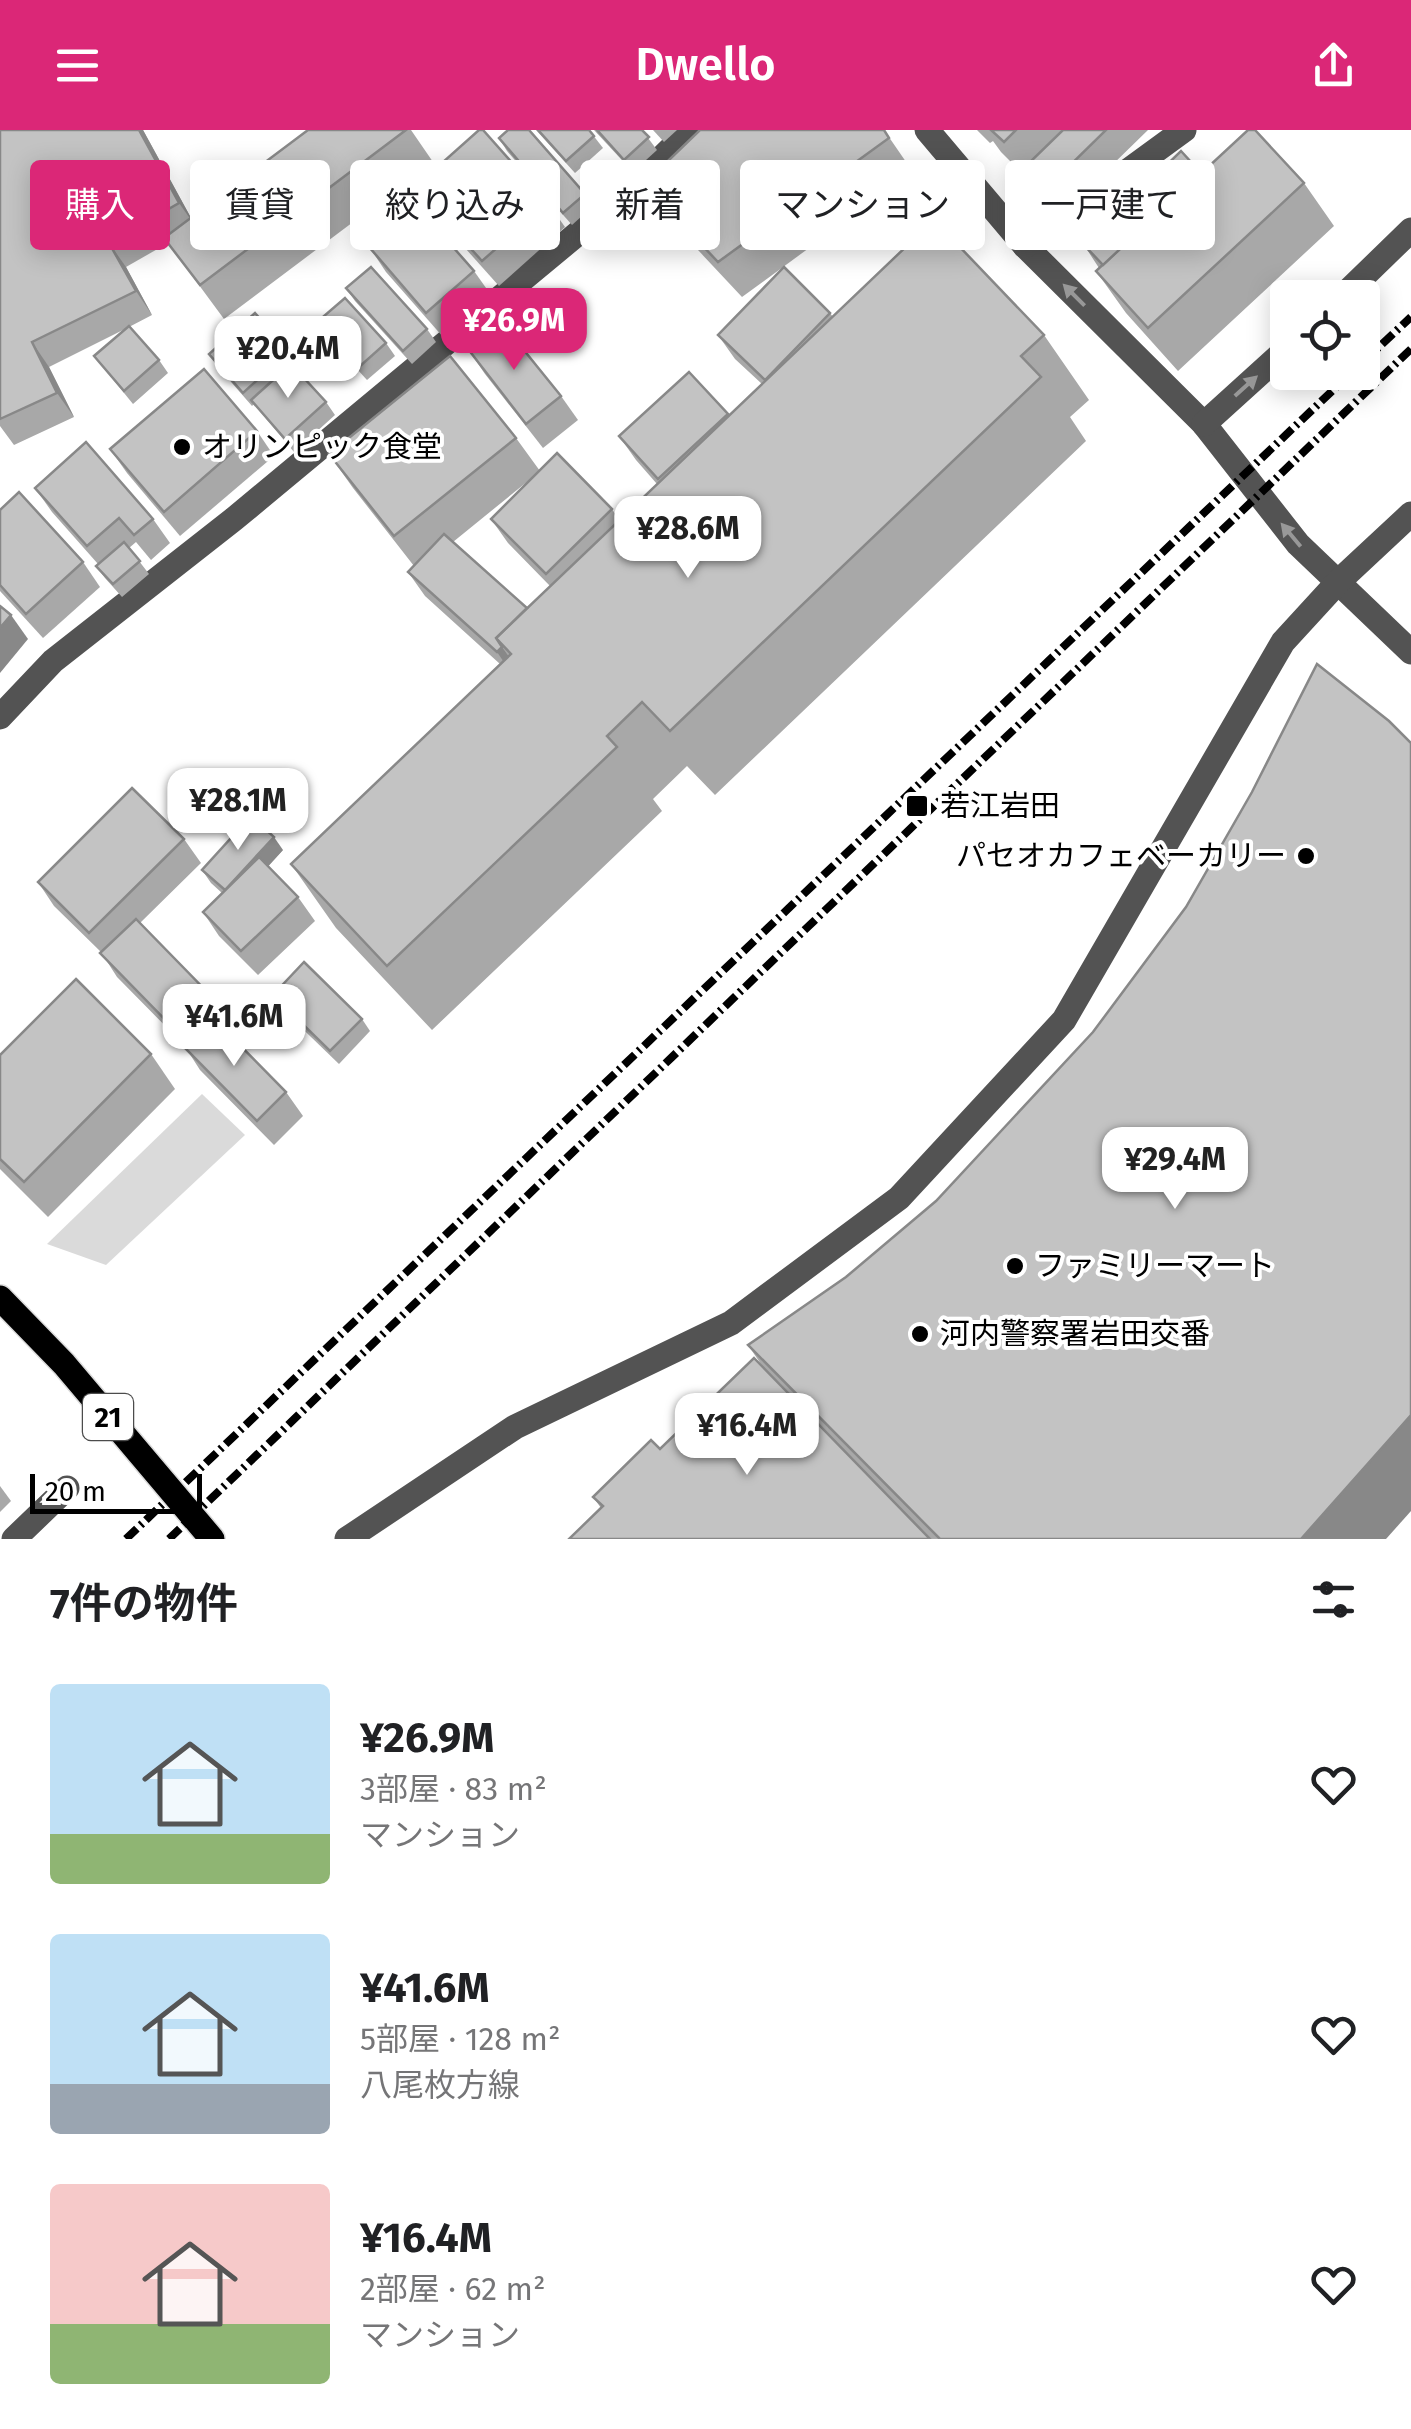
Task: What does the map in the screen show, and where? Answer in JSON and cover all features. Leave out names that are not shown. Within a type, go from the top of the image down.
[{"type":"main road","name":"21","points":[[0,1298],[64,1364],[212,1539]]},
{"type":"street","points":[[0,717],[53,661],[234,519],[624,195],[690,130]]},
{"type":"street","points":[[927,130],[1005,222]]},
{"type":"street","points":[[1143,160],[1184,130]]},
{"type":"street","points":[[1360,280],[1411,230]]},
{"type":"street","points":[[1029,250],[1204,424],[1298,544],[1411,652]]},
{"type":"street","points":[[1204,424],[1270,364]]},
{"type":"street","points":[[347,1539],[515,1427],[732,1323],[898,1198],[1064,1020],[1283,642],[1338,582],[1411,514]]},
{"type":"street","points":[[14,1539],[68,1488]]},
{"type":"shaded area","points":[[202,1094],[245,1135],[106,1265],[47,1244]]},
{"type":"building","points":[[0,130],[139,130],[155,160],[30,160],[30,250],[113,250],[136,291],[32,342],[57,393],[0,419]]},
{"type":"building","points":[[308,130],[406,130],[366,160],[350,160],[350,172],[330,187],[330,160],[268,160]]},
{"type":"building","points":[[483,130],[510,160],[445,160]]},
{"type":"building","points":[[508,130],[529,130],[555,160],[518,160],[499,138]]},
{"type":"building","points":[[538,130],[589,130],[594,136],[566,161]]},
{"type":"building","points":[[597,130],[642,130],[649,137],[624,160]]},
{"type":"building","points":[[700,130],[884,130],[889,138],[859,160],[740,160],[740,246],[718,262],[707,250],[720,250],[720,160],[669,160]]},
{"type":"building","points":[[991,130],[1016,130],[1004,142]]},
{"type":"building","points":[[1063,130],[1106,130],[1075,160],[1032,160]]},
{"type":"building","points":[[1248,130],[1255,130],[1304,183],[1148,328],[1096,271],[1119,250],[1215,250],[1215,161]]},
{"type":"building","points":[[1181,151],[1189,160],[1172,160]]},
{"type":"building","points":[[560,165],[580,188],[580,198],[563,213]]},
{"type":"building","points":[[170,187],[179,203],[170,208]]},
{"type":"building","points":[[190,218],[190,250],[247,250],[200,285],[170,246],[170,234]]},
{"type":"building","points":[[372,250],[456,250],[474,271],[426,313]]},
{"type":"building","points":[[472,250],[495,250],[482,261]]},
{"type":"building","points":[[903,250],[963,250],[1044,335],[1021,356],[1041,377],[670,731],[642,702],[607,736],[617,747],[387,966],[291,864],[511,654],[496,638]]},
{"type":"building","points":[[1089,250],[1119,250],[1103,265]]},
{"type":"building","points":[[371,267],[427,329],[403,351],[346,288]]},
{"type":"building","points":[[784,267],[830,313],[765,380],[718,335]]},
{"type":"building","points":[[345,298],[386,343],[358,368],[317,322]]},
{"type":"building","points":[[255,313],[289,351],[243,393],[209,354]]},
{"type":"building","points":[[502,323],[561,396],[526,424],[468,349]]},
{"type":"building","points":[[129,326],[159,360],[124,391],[94,356]]},
{"type":"building","points":[[450,356],[516,438],[394,536],[329,454]]},
{"type":"building","points":[[291,364],[326,402],[285,439],[251,400]]},
{"type":"building","points":[[204,369],[257,431],[164,512],[110,449]]},
{"type":"building","points":[[689,372],[728,414],[658,479],[619,436]]},
{"type":"building","points":[[86,442],[153,519],[134,535],[119,518],[87,546],[35,488]]},
{"type":"building","points":[[557,453],[612,509],[546,574],[491,519]]},
{"type":"building","points":[[19,492],[83,562],[26,614],[0,585],[0,510]]},
{"type":"building","points":[[444,534],[527,608],[496,638],[502,647],[497,652],[408,572]]},
{"type":"building","points":[[124,542],[140,561],[113,584],[96,566]]},
{"type":"building","points":[[0,606],[11,615],[0,628]]},
{"type":"building","points":[[1317,664],[1411,743],[1411,1415],[1301,1539],[940,1539],[748,1345],[846,1277],[936,1201],[1093,1032],[1186,907],[1252,792]]},
{"type":"building","points":[[132,788],[184,839],[89,933],[38,882]]},
{"type":"building","points":[[251,816],[274,837],[225,890],[202,870]]},
{"type":"building","points":[[259,857],[298,897],[241,951],[203,912]]},
{"type":"building","points":[[136,919],[215,1000],[180,1035],[100,953]]},
{"type":"building","points":[[304,962],[362,1019],[330,1051],[273,995]]},
{"type":"building","points":[[76,979],[151,1054],[24,1182],[0,1159],[0,1055]]},
{"type":"building","points":[[212,1017],[286,1092],[257,1121],[183,1046]]},
{"type":"building","points":[[754,1358],[930,1539],[569,1539],[603,1506],[593,1497],[651,1440],[660,1449]]},
{"type":"railway","points":[[1380,346],[1411,317]]},
{"type":"railway","points":[[169,1539],[1411,349]]},
{"type":"railway","points":[[126,1539],[1333,390]]},
{"type":"place","name":"オリンピック食堂","points":[[182,447]]},
{"type":"place","name":"若江岩田","points":[[917,806]]},
{"type":"place","name":"パセオカフェベーカリー","points":[[1306,856]]},
{"type":"place","name":"ファミリーマート","points":[[1015,1266]]},
{"type":"place","name":"河内警察署岩田交番","points":[[920,1334]]}]
